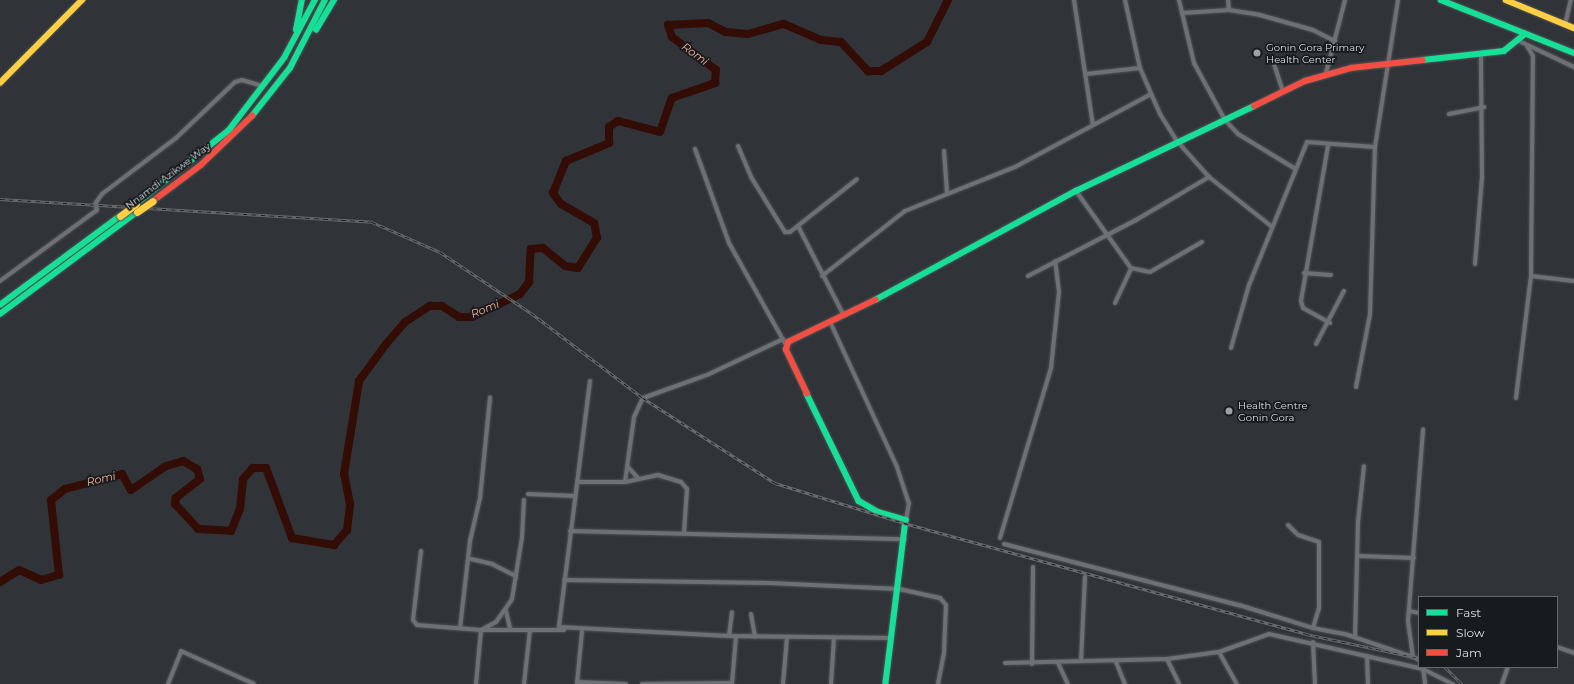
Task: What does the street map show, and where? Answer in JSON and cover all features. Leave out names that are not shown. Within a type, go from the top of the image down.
[{"type":"main road","points":[[0,83],[82,0]]},
{"type":"main road","points":[[271,75],[295,34],[302,0]]},
{"type":"main road","name":"Nnamdi Azikwe Way","points":[[0,305],[136,204],[229,130],[264,86],[292,46],[315,0]]},
{"type":"main road","name":"Nnamdi Azikwe Way","points":[[0,314],[153,201],[226,143],[290,68],[326,0]]},
{"type":"main road","points":[[290,68],[334,0]]},
{"type":"main road","points":[[1441,0],[1574,53]]},
{"type":"main road","points":[[1506,0],[1574,28]]},
{"type":"main road","points":[[886,684],[899,589],[906,520],[878,512],[859,501],[784,342],[831,324],[1076,191],[1177,141],[1225,120],[1283,91],[1326,73],[1389,63],[1504,51],[1525,34]]},
{"type":"street","points":[[1074,0],[1093,125]]},
{"type":"street","points":[[1125,0],[1140,68],[1151,94],[1177,141],[1209,176],[1271,226]]},
{"type":"street","points":[[1179,0],[1194,63],[1225,120],[1238,134],[1294,168]]},
{"type":"street","points":[[1228,0],[1229,10]]},
{"type":"street","points":[[1326,73],[1345,0]]},
{"type":"street","points":[[1356,387],[1370,314],[1375,146],[1389,63],[1397,0]]},
{"type":"street","points":[[1565,25],[1572,0]]},
{"type":"street","points":[[1182,13],[1229,10],[1290,22],[1334,40]]},
{"type":"street","points":[[1519,40],[1527,46],[1574,67]]},
{"type":"street","points":[[1516,398],[1531,276],[1533,67],[1527,46]]},
{"type":"street","points":[[1475,264],[1484,107],[1481,53]]},
{"type":"street","points":[[1274,64],[1283,91]]},
{"type":"street","points":[[1086,74],[1140,68]]},
{"type":"street","points":[[0,281],[97,210],[95,204],[102,194],[176,138],[235,82],[242,80],[264,86]]},
{"type":"street","points":[[822,276],[905,210],[1015,166],[1151,94]]},
{"type":"street","points":[[1448,114],[1484,107]]},
{"type":"street","points":[[1231,348],[1271,226],[1294,168],[1308,141],[1328,146],[1375,146]]},
{"type":"street","points":[[738,146],[751,177],[781,228],[788,232],[798,226],[857,179]]},
{"type":"street","points":[[1328,146],[1304,273],[1302,306],[1330,323]]},
{"type":"street","points":[[625,482],[634,417],[643,398],[707,375],[784,342],[729,242],[695,150]]},
{"type":"street","points":[[944,151],[947,193]]},
{"type":"street","points":[[1028,276],[1209,176]]},
{"type":"street","points":[[1076,191],[1105,234],[1131,268],[1150,272],[1202,242]]},
{"type":"street","points":[[798,226],[822,276],[844,316]]},
{"type":"street","points":[[1000,538],[1051,368],[1059,311],[1055,262]]},
{"type":"street","points":[[1115,303],[1131,268]]},
{"type":"street","points":[[1304,273],[1331,275]]},
{"type":"street","points":[[1531,276],[1574,281]]},
{"type":"street","points":[[1316,344],[1330,323],[1344,291]]},
{"type":"street","points":[[831,324],[897,467],[909,503],[906,520]]},
{"type":"street","points":[[565,630],[558,622],[590,381]]},
{"type":"street","points":[[460,628],[471,559],[490,397]]},
{"type":"street","points":[[1414,657],[1409,611],[1423,430]]},
{"type":"street","points":[[628,466],[638,478]]},
{"type":"street","points":[[1355,637],[1359,556],[1358,522],[1364,466]]},
{"type":"street","points":[[577,482],[625,482],[638,478],[658,475],[687,486],[684,533]]},
{"type":"street","points":[[528,494],[575,496]]},
{"type":"street","points":[[510,629],[506,611],[516,576],[524,500]]},
{"type":"street","points":[[1288,525],[1298,535],[1319,542],[1319,608],[1313,628]]},
{"type":"street","points":[[570,531],[905,539]]},
{"type":"street","points":[[1004,544],[1239,605],[1313,628],[1355,637],[1418,659]]},
{"type":"street","points":[[421,551],[414,623],[481,630],[582,630],[754,637],[892,638]]},
{"type":"street","points":[[1359,556],[1414,558]]},
{"type":"street","points":[[471,559],[492,564],[516,576]]},
{"type":"street","points":[[1032,664],[1033,567]]},
{"type":"street","points":[[1082,661],[1085,576]]},
{"type":"street","points":[[564,580],[770,583],[899,589],[940,598],[946,605],[944,653],[938,684]]},
{"type":"street","points":[[476,684],[481,630],[506,611]]},
{"type":"street","points":[[1409,611],[1418,613]]},
{"type":"street","points":[[729,636],[732,612]]},
{"type":"street","points":[[751,614],[754,637]]},
{"type":"street","points":[[524,684],[530,630]]},
{"type":"street","points":[[582,630],[577,683],[626,684]]},
{"type":"street","points":[[1005,663],[1032,664],[1082,661],[1116,662],[1167,659],[1219,652],[1269,634],[1314,642],[1367,656],[1418,667]]},
{"type":"street","points":[[642,684],[732,684],[736,636]]},
{"type":"street","points":[[783,684],[787,637]]},
{"type":"street","points":[[831,684],[834,638]]},
{"type":"street","points":[[1314,642],[1315,684]]},
{"type":"street","points":[[1558,647],[1574,652]]},
{"type":"street","points":[[168,684],[181,651],[254,684]]},
{"type":"street","points":[[1219,652],[1237,684]]},
{"type":"street","points":[[1367,656],[1368,684]]},
{"type":"street","points":[[1167,659],[1179,684]]},
{"type":"street","points":[[1116,662],[1125,684]]},
{"type":"street","points":[[1058,663],[1068,684]]},
{"type":"street","points":[[1423,668],[1425,684]]},
{"type":"street","points":[[1423,668],[1453,684]]},
{"type":"street","points":[[1502,684],[1508,668]]},
{"type":"waterway","name":"Romi","points":[[0,582],[19,570],[41,580],[59,575],[51,500],[65,489],[122,474],[131,490],[166,466],[183,461],[197,469],[200,479],[176,498],[175,504],[198,529],[231,531],[240,509],[243,479],[253,468],[266,468],[292,538],[334,545],[347,530],[350,504],[344,474],[359,381],[386,344],[405,322],[430,306],[442,306],[459,317],[472,317],[520,294],[529,282],[531,249],[543,248],[565,266],[578,268],[597,238],[594,223],[561,204],[553,193],[566,161],[609,143],[609,127],[618,121],[660,132],[672,98],[715,83],[716,70],[672,37],[668,25],[708,23],[726,32],[748,34],[784,24],[821,40],[841,42],[868,71],[881,71],[927,42],[948,0]]},
{"type":"railway","points":[[0,199],[372,222],[440,252],[531,313],[643,398],[775,483],[904,523],[1306,634],[1418,658]]},
{"type":"railway","points":[[1446,668],[1462,684]]},
{"type":"traffic: fast","points":[[296,30],[302,0]]},
{"type":"traffic: fast","points":[[136,204],[229,130],[284,58],[315,0]]},
{"type":"traffic: fast","points":[[252,116],[290,68],[325,0]]},
{"type":"traffic: fast","points":[[316,30],[334,0]]},
{"type":"traffic: fast","points":[[1441,0],[1574,53]]},
{"type":"traffic: fast","points":[[1423,60],[1504,51],[1525,34]]},
{"type":"traffic: fast","points":[[875,300],[1076,191],[1254,106]]},
{"type":"traffic: fast","points":[[0,314],[137,212]]},
{"type":"traffic: fast","points":[[0,305],[120,216]]},
{"type":"traffic: fast","points":[[807,394],[859,501],[878,512],[906,520],[886,684]]},
{"type":"traffic: slow","points":[[0,83],[82,0]]},
{"type":"traffic: slow","points":[[1506,0],[1574,28]]},
{"type":"traffic: slow","points":[[137,212],[153,201]]},
{"type":"traffic: slow","points":[[120,216],[136,204]]},
{"type":"traffic: jam","points":[[1254,106],[1305,81],[1351,68],[1423,60]]},
{"type":"traffic: jam","points":[[153,201],[201,165],[252,116]]},
{"type":"traffic: jam","points":[[807,394],[786,350],[788,342],[875,300]]},
{"type":"place","name":"Gonin Gora Primary Health Center","points":[[1257,53]]},
{"type":"place","name":"Health Centre Gonin Gora","points":[[1229,411]]}]
